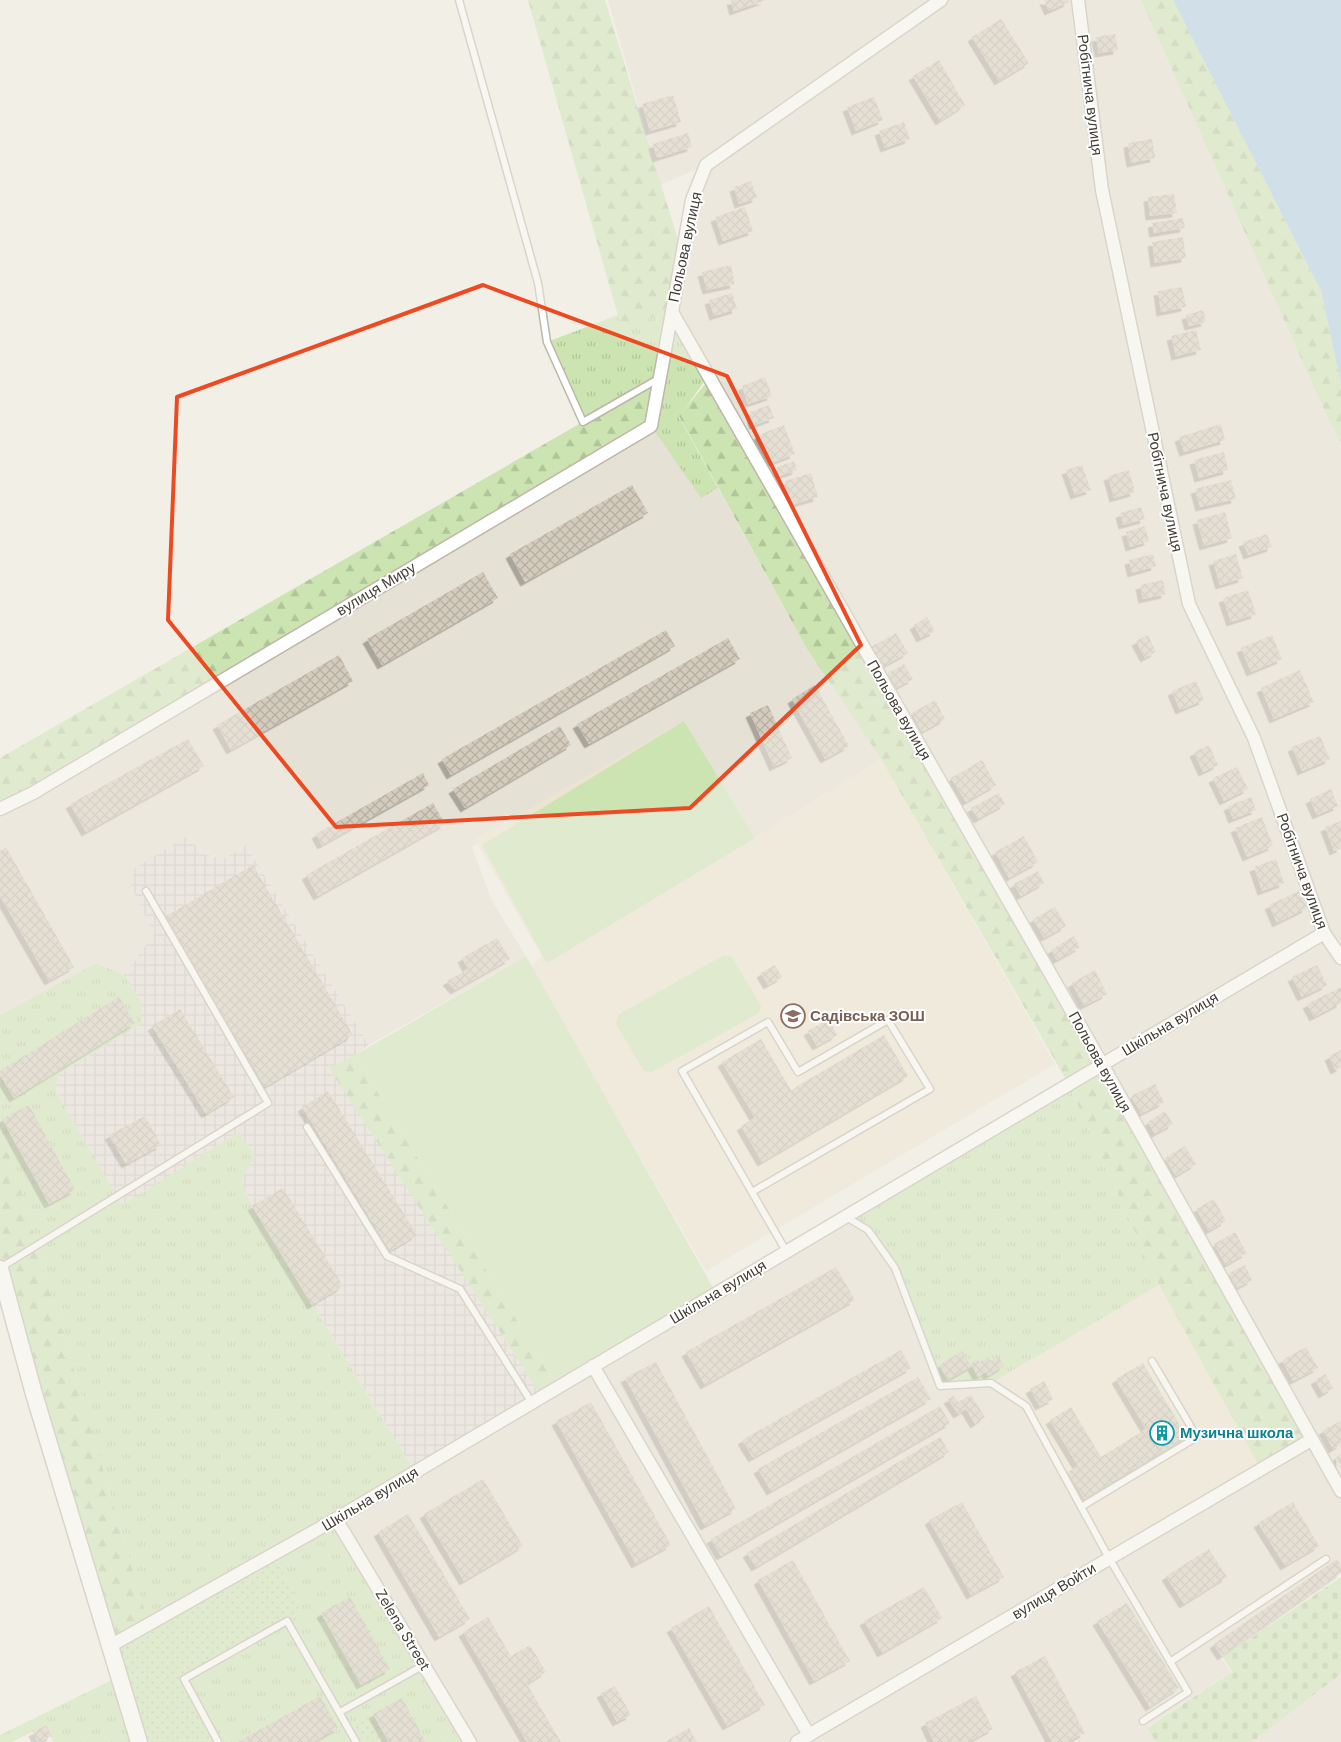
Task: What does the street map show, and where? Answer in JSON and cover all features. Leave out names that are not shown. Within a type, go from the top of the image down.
[{"type":"street","name":"Польова вулиця","points":[[941,0],[706,165],[692,200],[672,312],[1102,1064],[1341,1491]]},
{"type":"street","name":"Робітнича вулиця","points":[[1078,0],[1102,190],[1189,604],[1254,738],[1324,933],[1341,958]]},
{"type":"street","name":"вулиця Миру","points":[[0,809],[41,788],[651,426],[672,312]]},
{"type":"street","name":"Шкільна вулиця","points":[[110,1646],[336,1519],[1324,933]]},
{"type":"street","points":[[0,1268],[34,1394],[139,1742]]},
{"type":"street","points":[[594,1366],[809,1735]]},
{"type":"street","name":"вулиця Войти","points":[[797,1742],[1311,1440]]},
{"type":"street","name":"Zelena Street","points":[[336,1519],[470,1742]]},
{"type":"lane","points":[[459,0],[538,283],[547,342],[583,422],[660,378]]},
{"type":"lane","points":[[0,1268],[268,1102],[146,890]]},
{"type":"lane","points":[[752,1192],[930,1089],[888,1020],[798,1072],[768,1022],[682,1071],[786,1252]]},
{"type":"lane","points":[[307,1127],[386,1256],[460,1289],[532,1403]]},
{"type":"lane","points":[[845,1216],[868,1230],[895,1268],[940,1386],[991,1383],[1026,1406],[1109,1558],[1188,1692],[1143,1721]]},
{"type":"lane","points":[[1081,1507],[1198,1437],[1152,1361]]},
{"type":"lane","points":[[1170,1662],[1326,1559]]},
{"type":"lane","points":[[218,1742],[184,1679],[287,1621],[356,1742]]},
{"type":"lane","points":[[340,1712],[424,1665]]},
{"type":"highlighted area","points":[[483,285],[727,376],[861,645],[690,808],[336,827],[168,620],[177,397]]},
{"type":"shaded area","points":[[608,0],[1141,0],[1330,423],[1341,442],[1341,1488],[672,312],[705,165],[661,185]]},
{"type":"shaded area","points":[[651,426],[702,497],[718,488],[807,649],[881,759],[755,838],[684,722],[472,847],[491,899],[526,956],[369,1045],[246,845],[223,859],[204,854],[131,886],[154,934],[124,975],[96,963],[0,1015],[0,809]]},
{"type":"shaded area","name":"Садівська ЗОШ","points":[[684,721],[755,837],[881,759],[1055,1064],[706,1271],[530,967],[542,957],[475,839]]},
{"type":"shaded area","points":[[187,836],[204,854],[223,859],[246,845],[369,1045],[355,1055],[336,1077],[542,1397],[415,1472],[252,1206],[241,1181],[239,1132],[122,1206],[55,1090],[59,1074],[141,1024],[141,1002],[124,975],[154,934],[131,886],[133,869]]},
{"type":"shaded area","points":[[845,1216],[868,1230],[887,1257],[940,1385],[991,1383],[1311,1440],[1341,1491],[1341,1564],[1214,1647],[1231,1672],[1147,1727],[1156,1742],[470,1742],[336,1519]]},
{"type":"shaded area","points":[[1159,1285],[1261,1469],[1109,1558],[1026,1406],[991,1383]]},
{"type":"shaded area","points":[[1341,1674],[1341,1742],[1252,1742]]},
{"type":"green space","points":[[528,0],[605,0],[682,253],[672,312],[621,326]]},
{"type":"green space","points":[[1141,0],[1173,0],[1321,291],[1341,384],[1341,442],[1330,423]]},
{"type":"green space","points":[[672,312],[706,379],[679,417],[718,488],[701,498],[651,426],[583,422],[547,342],[618,315],[621,325]]},
{"type":"green space","points":[[659,378],[651,426],[0,809],[0,758]]},
{"type":"green space","points":[[710,378],[1311,1440],[1261,1469],[1159,1285],[1068,1083],[881,759],[807,649],[679,416]]},
{"type":"green space","points":[[684,721],[755,838],[547,963],[482,845]]},
{"type":"green space","points":[[724,955],[732,957],[761,1006],[759,1013],[652,1072],[644,1071],[616,1024],[618,1015]]},
{"type":"green space","points":[[526,956],[716,1293],[558,1387],[355,1055]]},
{"type":"green space","points":[[96,963],[124,975],[141,1002],[141,1024],[59,1074],[55,1090],[122,1205],[239,1132],[255,1156],[241,1181],[252,1206],[415,1472],[149,1625],[0,1119],[0,1015]]},
{"type":"green space","points":[[355,1055],[558,1387],[542,1397],[329,1068]]},
{"type":"green space","points":[[1068,1083],[1159,1285],[991,1383],[940,1386],[895,1268],[868,1230],[845,1216]]},
{"type":"green space","points":[[0,1119],[149,1625],[110,1646],[0,1268]]},
{"type":"green space","points":[[336,1519],[470,1742],[426,1742],[401,1699],[356,1725],[365,1742],[218,1742],[184,1679],[303,1611],[274,1555]]},
{"type":"green space","points":[[274,1555],[303,1611],[184,1679],[219,1742],[139,1742],[110,1646]]},
{"type":"green space","points":[[1341,1577],[1341,1674],[1252,1742],[1156,1742],[1147,1728],[1232,1672],[1223,1657]]},
{"type":"green space","points":[[120,1676],[139,1742],[53,1742],[46,1725],[12,1742],[0,1742],[0,1735]]},
{"type":"green space","points":[[373,1714],[388,1742],[365,1742],[355,1725]]},
{"type":"water","points":[[1173,0],[1341,0],[1341,384],[1321,291]]},
{"type":"building","points":[[731,0],[766,0],[734,11]]},
{"type":"building","points":[[1044,0],[1068,0],[1069,2],[1049,11]]},
{"type":"building","points":[[1001,19],[1029,63],[999,81],[972,37]]},
{"type":"building","points":[[1115,34],[1118,50],[1099,53],[1096,37]]},
{"type":"building","points":[[939,60],[965,105],[940,121],[913,76]]},
{"type":"building","points":[[673,95],[681,122],[650,131],[642,104]]},
{"type":"building","points":[[874,97],[883,120],[856,131],[847,107]]},
{"type":"building","points":[[904,122],[910,139],[885,148],[879,131]]},
{"type":"building","points":[[688,133],[692,147],[657,158],[653,144]]},
{"type":"building","points":[[1152,139],[1155,158],[1131,163],[1128,143]]},
{"type":"building","points":[[751,181],[757,198],[739,204],[734,187]]},
{"type":"building","points":[[1174,194],[1177,213],[1150,216],[1148,197]]},
{"type":"building","points":[[745,207],[753,231],[723,241],[715,217]]},
{"type":"building","points":[[1183,218],[1185,228],[1154,233],[1152,223]]},
{"type":"building","points":[[1183,237],[1186,258],[1155,263],[1152,242]]},
{"type":"building","points":[[731,265],[735,284],[707,290],[702,272]]},
{"type":"building","points":[[1182,287],[1186,307],[1161,312],[1158,291]]},
{"type":"building","points":[[732,293],[737,309],[714,316],[709,300]]},
{"type":"building","points":[[1203,310],[1206,322],[1189,326],[1186,315]]},
{"type":"building","points":[[1196,330],[1201,350],[1176,356],[1171,336]]},
{"type":"building","points":[[765,377],[772,396],[748,404],[742,386]]},
{"type":"building","points":[[769,405],[774,418],[754,425],[750,412]]},
{"type":"building","points":[[1221,424],[1225,440],[1184,452],[1179,437]]},
{"type":"building","points":[[784,425],[795,454],[769,464],[758,435]]},
{"type":"building","points":[[1224,452],[1228,470],[1199,478],[1194,460]]},
{"type":"building","points":[[794,461],[797,470],[780,476],[777,467]]},
{"type":"building","points":[[1082,465],[1091,490],[1075,495],[1066,470]]},
{"type":"building","points":[[1129,470],[1135,492],[1114,498],[1108,476]]},
{"type":"building","points":[[811,473],[818,497],[792,505],[785,481]]},
{"type":"building","points":[[1231,480],[1236,499],[1200,507],[1195,489]]},
{"type":"building","points":[[632,485],[648,513],[525,582],[510,554]]},
{"type":"building","points":[[1141,507],[1145,519],[1123,525],[1120,513]]},
{"type":"building","points":[[1225,512],[1232,538],[1204,546],[1197,520]]},
{"type":"building","points":[[1145,526],[1149,541],[1130,547],[1126,532]]},
{"type":"building","points":[[1267,534],[1272,547],[1248,555],[1243,542]]},
{"type":"building","points":[[1153,554],[1156,566],[1132,573],[1129,560]]},
{"type":"building","points":[[1236,554],[1243,578],[1220,585],[1213,561]]},
{"type":"building","points":[[483,572],[498,598],[382,665],[367,639]]},
{"type":"building","points":[[1163,580],[1166,594],[1143,599],[1140,585]]},
{"type":"building","points":[[1248,590],[1256,614],[1231,622],[1223,598]]},
{"type":"building","points":[[927,617],[935,631],[921,638],[914,625]]},
{"type":"building","points":[[666,630],[675,646],[451,775],[442,759]]},
{"type":"building","points":[[896,633],[908,653],[882,667],[871,647]]},
{"type":"building","points":[[1148,635],[1156,652],[1145,658],[1136,641]]},
{"type":"building","points":[[1272,635],[1282,659],[1251,672],[1241,648]]},
{"type":"building","points":[[728,638],[740,659],[589,744],[577,724]]},
{"type":"building","points":[[339,655],[353,681],[231,750],[217,725]]},
{"type":"building","points":[[904,664],[913,679],[896,688],[888,673]]},
{"type":"building","points":[[1300,670],[1314,702],[1274,719],[1261,688]]},
{"type":"building","points":[[1196,681],[1204,700],[1180,710],[1172,691]]},
{"type":"building","points":[[815,685],[849,746],[825,759],[792,699]]},
{"type":"building","points":[[935,700],[945,719],[922,732],[912,713]]},
{"type":"building","points":[[768,705],[792,758],[774,767],[750,713]]},
{"type":"building","points":[[560,726],[571,745],[465,808],[453,789]]},
{"type":"building","points":[[1320,736],[1330,759],[1302,771],[1292,747]]},
{"type":"building","points":[[188,739],[204,766],[86,832],[70,804]]},
{"type":"building","points":[[1209,745],[1218,765],[1203,772],[1194,752]]},
{"type":"building","points":[[982,760],[996,785],[966,802],[951,778]]},
{"type":"building","points":[[1237,767],[1248,789],[1224,801],[1213,778]]},
{"type":"building","points":[[423,773],[429,785],[322,845],[316,834]]},
{"type":"building","points":[[1331,789],[1338,806],[1317,815],[1310,799]]},
{"type":"building","points":[[999,793],[1005,804],[978,819],[971,808]]},
{"type":"building","points":[[1251,797],[1256,810],[1233,819],[1228,806]]},
{"type":"building","points":[[433,803],[445,824],[318,896],[306,875]]},
{"type":"building","points":[[1262,817],[1273,846],[1247,857],[1235,828]]},
{"type":"building","points":[[1341,821],[1341,848],[1334,851],[1325,827]]},
{"type":"building","points":[[1024,836],[1038,862],[1009,878],[995,852]]},
{"type":"building","points":[[6,847],[74,967],[49,981],[0,896],[0,851]]},
{"type":"building","points":[[1276,859],[1284,883],[1262,891],[1254,867]]},
{"type":"building","points":[[253,865],[353,1035],[265,1087],[165,917]]},
{"type":"building","points":[[1038,871],[1044,883],[1021,896],[1014,884]]},
{"type":"building","points":[[1299,891],[1307,908],[1277,923],[1269,905]]},
{"type":"building","points":[[1055,907],[1066,926],[1044,938],[1033,919]]},
{"type":"building","points":[[1074,936],[1080,947],[1057,960],[1051,950]]},
{"type":"building","points":[[497,938],[510,959],[455,990],[447,981],[468,969],[462,958]]},
{"type":"building","points":[[775,965],[782,977],[768,985],[761,973]]},
{"type":"building","points":[[1317,965],[1327,985],[1302,997],[1292,977]]},
{"type":"building","points":[[1095,970],[1107,994],[1084,1006],[1072,983]]},
{"type":"building","points":[[1341,987],[1341,1003],[1314,1017],[1307,1004]]},
{"type":"building","points":[[119,997],[135,1023],[14,1098],[0,1075],[0,1071]]},
{"type":"building","points":[[180,1009],[234,1097],[206,1114],[152,1026]]},
{"type":"building","points":[[829,1019],[837,1035],[817,1046],[808,1031]]},
{"type":"building","points":[[884,1035],[908,1076],[762,1162],[741,1126],[755,1118],[722,1062],[761,1039],[791,1090]]},
{"type":"building","points":[[1341,1050],[1341,1067],[1335,1070],[1329,1056]]},
{"type":"building","points":[[1155,1084],[1164,1102],[1141,1114],[1131,1096]]},
{"type":"building","points":[[328,1091],[417,1235],[390,1251],[302,1107]]},
{"type":"building","points":[[29,1105],[75,1190],[49,1204],[2,1119]]},
{"type":"building","points":[[1165,1111],[1173,1124],[1155,1134],[1148,1122]]},
{"type":"building","points":[[145,1116],[161,1145],[126,1164],[109,1135]]},
{"type":"building","points":[[1185,1146],[1196,1164],[1176,1176],[1165,1158]]},
{"type":"building","points":[[283,1188],[343,1286],[312,1305],[252,1206]]},
{"type":"building","points":[[1214,1199],[1226,1221],[1209,1231],[1196,1209]]},
{"type":"building","points":[[1235,1232],[1247,1253],[1226,1265],[1214,1244]]},
{"type":"building","points":[[1245,1265],[1252,1280],[1237,1288],[1229,1273]]},
{"type":"building","points":[[836,1267],[855,1300],[705,1385],[686,1352]]},
{"type":"building","points":[[1306,1347],[1318,1368],[1293,1381],[1282,1360]]},
{"type":"building","points":[[901,1350],[911,1368],[753,1458],[742,1440]]},
{"type":"building","points":[[962,1351],[970,1364],[978,1359],[980,1362],[988,1357],[990,1361],[998,1356],[1004,1366],[988,1376],[986,1372],[978,1377],[972,1366],[948,1380],[939,1365]]},
{"type":"building","points":[[656,1362],[736,1509],[705,1526],[625,1378]]},
{"type":"building","name":"Музична школа","points":[[1143,1363],[1187,1437],[1084,1499],[1068,1472],[1078,1466],[1050,1420],[1071,1407],[1101,1457],[1146,1429],[1116,1379]]},
{"type":"building","points":[[1325,1374],[1333,1388],[1323,1394],[1315,1380]]},
{"type":"building","points":[[918,1377],[931,1399],[771,1491],[758,1469]]},
{"type":"building","points":[[1044,1381],[1053,1399],[1040,1406],[1030,1389]]},
{"type":"building","points":[[971,1395],[985,1417],[975,1424],[966,1409],[958,1414],[948,1399],[954,1396],[958,1402]]},
{"type":"building","points":[[591,1402],[671,1545],[636,1564],[556,1421]]},
{"type":"building","points":[[940,1406],[950,1423],[721,1556],[711,1539]]},
{"type":"building","points":[[1341,1421],[1341,1444],[1333,1449],[1323,1430]]},
{"type":"building","points":[[940,1437],[949,1452],[756,1567],[747,1553]]},
{"type":"building","points":[[1341,1454],[1341,1468],[1336,1457]]},
{"type":"building","points":[[483,1479],[523,1546],[464,1581],[424,1514]]},
{"type":"building","points":[[962,1502],[1004,1577],[971,1595],[929,1520]]},
{"type":"building","points":[[1293,1502],[1319,1546],[1285,1566],[1258,1523]]},
{"type":"building","points":[[408,1514],[470,1619],[439,1637],[378,1532]]},
{"type":"building","points":[[1209,1549],[1227,1577],[1184,1604],[1166,1576]]},
{"type":"building","points":[[1337,1559],[1341,1565],[1341,1573],[1222,1656],[1214,1644]]},
{"type":"building","points":[[793,1560],[850,1661],[814,1681],[758,1580]]},
{"type":"building","points":[[924,1587],[942,1618],[882,1653],[864,1621]]},
{"type":"building","points":[[350,1597],[390,1669],[361,1685],[321,1613]]},
{"type":"building","points":[[1127,1603],[1179,1688],[1150,1707],[1097,1621]]},
{"type":"building","points":[[709,1606],[765,1705],[727,1726],[671,1628]]},
{"type":"building","points":[[488,1617],[511,1656],[530,1645],[546,1672],[527,1684],[561,1742],[527,1742],[463,1632]]},
{"type":"building","points":[[1045,1656],[1085,1733],[1067,1742],[1052,1742],[1015,1672]]},
{"type":"building","points":[[615,1686],[631,1715],[617,1722],[601,1693]]},
{"type":"building","points":[[320,1696],[338,1728],[314,1742],[238,1742]]},
{"type":"building","points":[[976,1696],[993,1729],[968,1742],[934,1742],[925,1723]]},
{"type":"building","points":[[402,1698],[426,1742],[389,1742],[373,1714]]},
{"type":"building","points":[[46,1725],[52,1736],[38,1742],[33,1732]]},
{"type":"building","points":[[689,1728],[697,1742],[665,1742]]},
{"type":"place","name":"Садівська ЗОШ","points":[[793,1016]]},
{"type":"place","name":"Музична школа","points":[[1162,1433]]}]
